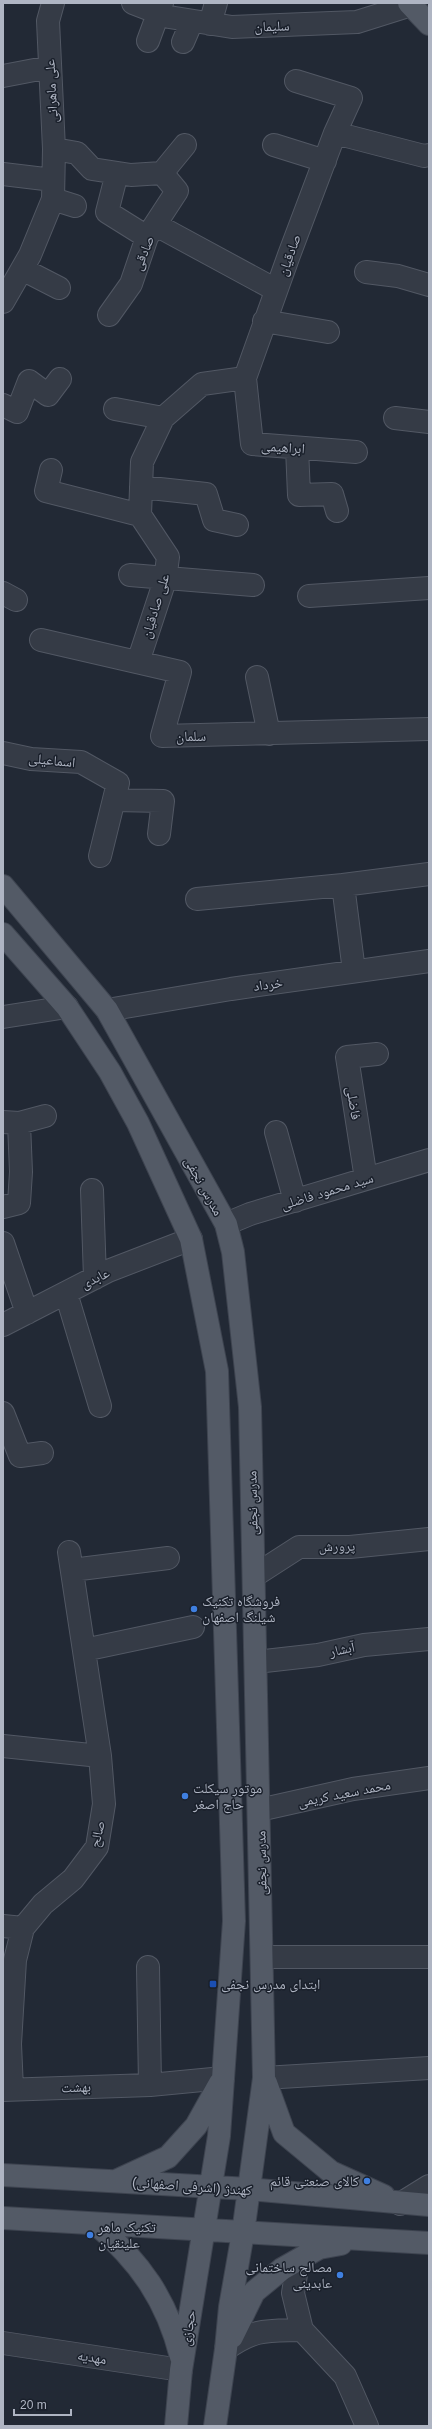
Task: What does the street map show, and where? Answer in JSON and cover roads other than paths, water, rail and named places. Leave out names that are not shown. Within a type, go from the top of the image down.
[{"type":"main road","points":[[410,4],[429,24]]},
{"type":"main road","name":"مدرس نجفی","points":[[3,886],[107,1010],[226,1224],[233,1252],[250,1407],[259,1780],[264,2078],[243,2234]]},
{"type":"main road","name":"مدرس نجفی","points":[[3,934],[66,1007],[110,1072],[138,1123],[191,1239],[217,1371],[234,1921],[219,2136],[210,2187]]},
{"type":"main road","points":[[230,1780],[259,1780]]},
{"type":"main road","points":[[117,2180],[168,2156],[196,2126],[223,2078]]},
{"type":"main road","points":[[264,2078],[284,2133],[331,2172],[400,2204]]},
{"type":"main road","name":"کهندژ (اشرفی اصفهانی)","points":[[3,2175],[117,2180],[249,2189],[400,2204],[429,2204]]},
{"type":"main road","name":"حجازی","points":[[176,2426],[182,2366],[205,2230],[210,2187]]},
{"type":"main road","points":[[3,2218],[205,2230],[243,2234],[429,2243]]},
{"type":"main road","points":[[96,2224],[123,2248],[148,2279],[174,2330],[182,2366]]},
{"type":"main road","points":[[215,2426],[226,2349],[230,2307],[243,2234]]},
{"type":"main road","points":[[226,2349],[254,2292],[282,2269],[298,2262],[319,2248],[368,2240]]},
{"type":"street","name":"علی ماهرانی","points":[[53,3],[48,21],[54,149],[53,190]]},
{"type":"street","name":"سلیمان","points":[[133,3],[160,8],[169,17],[232,28],[357,22],[410,4]]},
{"type":"street","points":[[183,42],[201,23],[216,3]]},
{"type":"street","points":[[148,41],[160,8]]},
{"type":"street","points":[[3,76],[50,67]]},
{"type":"street","name":"صادقیان","points":[[245,378],[260,341],[264,321],[324,161],[351,98],[296,81]]},
{"type":"street","points":[[335,134],[424,156],[429,155]]},
{"type":"street","points":[[54,149],[77,153],[92,169],[131,175],[162,173],[185,145]]},
{"type":"street","points":[[274,145],[324,161]]},
{"type":"street","points":[[117,173],[107,212],[152,231],[276,290]]},
{"type":"street","name":"صادقی","points":[[109,315],[131,284],[152,231],[177,191],[162,173]]},
{"type":"street","points":[[3,174],[53,190],[75,206]]},
{"type":"street","points":[[3,302],[30,255],[53,190]]},
{"type":"street","points":[[22,269],[59,288]]},
{"type":"street","points":[[366,272],[398,276],[429,285]]},
{"type":"street","points":[[264,321],[328,332]]},
{"type":"street","points":[[51,470],[46,491],[140,515],[142,462],[163,418],[202,384],[245,378]]},
{"type":"street","name":"ابراهیمی","points":[[245,378],[252,444],[356,452]]},
{"type":"street","points":[[3,405],[17,412],[29,381],[48,395],[60,379]]},
{"type":"street","points":[[115,408],[163,418]]},
{"type":"street","points":[[395,418],[429,422]]},
{"type":"street","points":[[297,448],[299,495],[332,494],[336,511]]},
{"type":"street","points":[[141,487],[206,494],[214,520],[237,525]]},
{"type":"street","name":"علی صادقیان","points":[[138,662],[165,580],[168,557],[156,535],[140,515]]},
{"type":"street","points":[[130,575],[165,580],[253,586]]},
{"type":"street","points":[[309,596],[429,588]]},
{"type":"street","name":"سلمان","points":[[41,640],[180,672],[162,736],[429,730]]},
{"type":"street","points":[[256,677],[269,734]]},
{"type":"street","name":"اسماعیلی","points":[[3,753],[31,759],[81,762],[118,783],[100,856]]},
{"type":"street","points":[[114,800],[163,801],[159,834]]},
{"type":"street","points":[[197,899],[343,885],[429,874]]},
{"type":"street","points":[[343,885],[354,971]]},
{"type":"street","name":"خرداد","points":[[107,1010],[231,989],[429,961]]},
{"type":"street","points":[[3,1017],[66,1007]]},
{"type":"street","name":"فاضلی","points":[[366,1179],[347,1057],[377,1054]]},
{"type":"street","points":[[3,1207],[19,1203],[21,1172],[11,1123],[45,1116]]},
{"type":"street","points":[[276,1132],[296,1201]]},
{"type":"street","name":"سید محمود فاضلی","points":[[226,1224],[429,1160]]},
{"type":"street","points":[[92,1190],[95,1278]]},
{"type":"street","name":"عابدی","points":[[3,1325],[95,1278],[191,1239]]},
{"type":"street","points":[[3,1243],[27,1313]]},
{"type":"street","points":[[66,1293],[100,1406]]},
{"type":"street","points":[[5,1426],[20,1456],[42,1454]]},
{"type":"street","name":"پرورش","points":[[254,1576],[299,1547],[350,1547],[429,1539]]},
{"type":"street","name":"صالح","points":[[8,2090],[15,1960],[13,1927],[73,1879],[97,1847],[104,1804],[100,1756],[70,1561],[168,1558]]},
{"type":"street","points":[[84,1650],[193,1627]]},
{"type":"street","name":"آبشار","points":[[256,1662],[318,1655],[364,1645],[429,1639]]},
{"type":"street","points":[[3,1746],[100,1756]]},
{"type":"street","name":"محمد سعید کریمی","points":[[259,1810],[352,1789],[429,1778]]},
{"type":"street","points":[[262,1958],[429,1957]]},
{"type":"street","points":[[148,1967],[150,2085]]},
{"type":"street","points":[[264,2078],[429,2068]]},
{"type":"street","name":"بهشت","points":[[8,2090],[150,2085],[223,2078]]},
{"type":"street","points":[[400,2204],[429,2186]]},
{"type":"street","points":[[298,2262],[292,2293],[302,2330],[345,2376],[367,2426]]},
{"type":"street","points":[[226,2349],[245,2335],[268,2331],[302,2330]]},
{"type":"street","name":"مهدیه","points":[[3,2343],[182,2366]]},
{"type":"place","name":"فروشگاه تکنیک شیلنگ اصفهان","points":[[194,1609]]},
{"type":"place","name":"موتور سیکلت حاج اصغر","points":[[185,1796]]},
{"type":"place","name":"ابتدای مدرس نجفی","points":[[213,1984]]},
{"type":"place","name":"کالای صنعتی قائم","points":[[367,2181]]},
{"type":"place","name":"تکنیک ماهر علینقیان","points":[[90,2235]]},
{"type":"place","name":"مصالح ساختمانی عابدینی","points":[[340,2275]]}]
